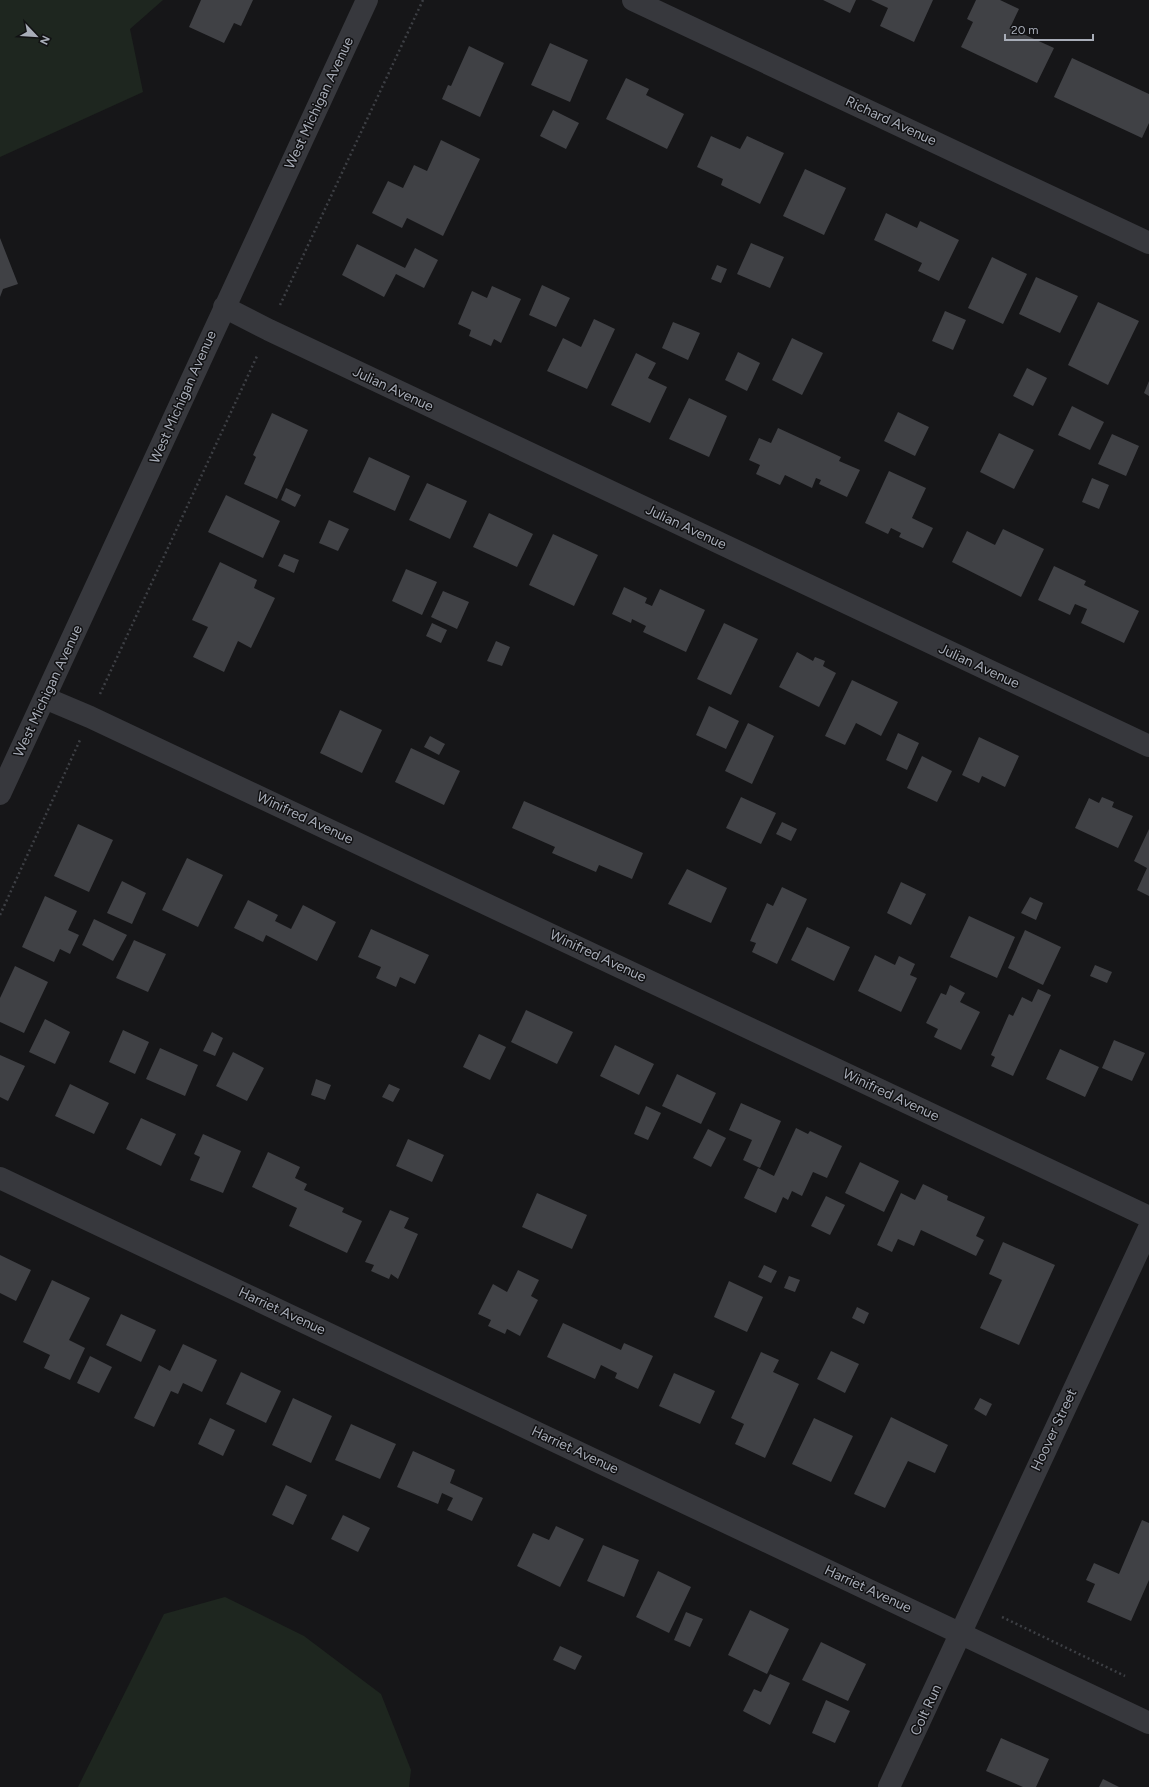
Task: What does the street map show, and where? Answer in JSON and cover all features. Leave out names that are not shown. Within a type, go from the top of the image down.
[{"type":"street","name":"West Michigan Avenue","points":[[0,794],[224,307],[368,0]]},
{"type":"street","name":"Richard Avenue","points":[[633,0],[1149,243]]},
{"type":"street","name":"Julian Avenue","points":[[224,307],[269,330],[1149,746]]},
{"type":"street","name":"Winifred Avenue","points":[[45,698],[90,717],[1149,1217]]},
{"type":"street","name":"Harriet Avenue","points":[[0,1178],[1149,1723]]},
{"type":"street","name":"Hoover Street","points":[[960,1633],[1149,1228]]},
{"type":"street","name":"Colt Run","points":[[889,1787],[947,1665],[960,1633]]},
{"type":"path","points":[[0,915],[108,676],[422,0]]},
{"type":"path","points":[[1002,1617],[1125,1676]]},
{"type":"shaded area","points":[[0,0],[163,0],[130,29],[143,92],[0,157]]},
{"type":"shaded area","points":[[225,1597],[304,1636],[381,1694],[411,1770],[409,1787],[78,1787],[164,1614]]},
{"type":"building","points":[[201,0],[253,0],[241,26],[234,23],[224,43],[189,27]]},
{"type":"building","points":[[823,0],[856,0],[850,13]]},
{"type":"building","points":[[871,0],[933,0],[914,42],[880,26],[888,8]]},
{"type":"building","points":[[976,0],[1000,0],[1019,9],[1010,28],[1054,48],[1037,83],[961,47],[973,22],[967,19]]},
{"type":"building","points":[[550,43],[588,60],[570,102],[531,85]]},
{"type":"building","points":[[469,46],[504,63],[480,117],[442,99],[448,85],[451,86]]},
{"type":"building","points":[[1072,58],[1149,94],[1149,123],[1142,138],[1054,97]]},
{"type":"building","points":[[626,78],[649,89],[646,95],[684,114],[667,149],[606,119]]},
{"type":"building","points":[[553,110],[579,123],[566,149],[540,136]]},
{"type":"building","points":[[711,136],[740,149],[747,136],[784,153],[760,204],[721,185],[723,179],[697,167]]},
{"type":"building","points":[[441,140],[480,159],[443,236],[407,218],[402,228],[372,213],[388,181],[403,188],[414,165],[427,171]]},
{"type":"building","points":[[805,169],[846,188],[824,235],[783,216]]},
{"type":"building","points":[[886,213],[917,228],[920,221],[959,240],[939,281],[918,271],[922,263],[874,240]]},
{"type":"building","points":[[0,238],[18,284],[3,289],[0,297]]},
{"type":"building","points":[[751,243],[784,257],[770,288],[737,274]]},
{"type":"building","points":[[357,244],[405,268],[415,248],[438,260],[424,288],[396,274],[384,297],[342,275]]},
{"type":"building","points":[[992,257],[1027,274],[1003,324],[968,308]]},
{"type":"building","points":[[717,265],[727,269],[721,283],[711,279]]},
{"type":"building","points":[[1036,277],[1078,296],[1060,333],[1019,314]]},
{"type":"building","points":[[542,285],[570,298],[556,327],[529,315]]},
{"type":"building","points":[[492,286],[521,299],[501,343],[494,339],[491,346],[469,336],[471,330],[458,324],[472,291],[487,298]]},
{"type":"building","points":[[1098,302],[1139,321],[1108,385],[1068,365]]},
{"type":"building","points":[[945,311],[966,320],[953,350],[932,341]]},
{"type":"building","points":[[594,319],[615,329],[587,389],[547,371],[563,338],[581,347]]},
{"type":"building","points":[[673,322],[700,333],[688,360],[662,348]]},
{"type":"building","points":[[792,338],[823,353],[802,395],[772,380]]},
{"type":"building","points":[[738,352],[760,363],[747,391],[725,380]]},
{"type":"building","points":[[636,353],[656,363],[648,378],[667,387],[650,423],[611,405]]},
{"type":"building","points":[[1027,368],[1047,378],[1033,406],[1013,396]]},
{"type":"building","points":[[1149,381],[1149,396],[1144,393]]},
{"type":"building","points":[[689,398],[727,416],[709,457],[669,439]]},
{"type":"building","points":[[1072,406],[1104,422],[1090,450],[1058,435]]},
{"type":"building","points":[[898,412],[929,427],[915,456],[884,441]]},
{"type":"building","points":[[272,413],[308,430],[277,499],[244,484],[256,457],[253,455]]},
{"type":"building","points":[[778,428],[841,457],[839,461],[860,470],[847,497],[819,484],[821,480],[816,478],[812,488],[785,475],[780,485],[756,474],[760,465],[749,460],[759,438],[771,443]]},
{"type":"building","points":[[999,433],[1034,450],[1014,489],[980,472]]},
{"type":"building","points":[[1112,434],[1139,446],[1126,476],[1098,464]]},
{"type":"building","points":[[369,457],[410,476],[395,511],[353,492]]},
{"type":"building","points":[[889,471],[926,488],[912,518],[933,528],[923,548],[899,537],[901,533],[891,528],[888,534],[865,523]]},
{"type":"building","points":[[1092,478],[1109,485],[1099,509],[1082,502]]},
{"type":"building","points":[[427,483],[467,501],[450,539],[409,520]]},
{"type":"building","points":[[286,488],[301,495],[295,507],[281,500]]},
{"type":"building","points":[[226,495],[280,521],[263,558],[208,532]]},
{"type":"building","points":[[489,513],[533,534],[517,567],[473,547]]},
{"type":"building","points":[[329,520],[349,529],[338,551],[319,543]]},
{"type":"building","points":[[1003,529],[1044,549],[1021,597],[952,562],[967,531],[995,545]]},
{"type":"building","points":[[553,534],[598,555],[574,606],[529,585]]},
{"type":"building","points":[[284,554],[299,560],[294,573],[278,566]]},
{"type":"building","points":[[220,562],[257,580],[254,588],[275,598],[251,648],[238,641],[224,672],[193,657],[208,627],[192,620]]},
{"type":"building","points":[[1054,566],[1086,581],[1084,585],[1139,611],[1124,643],[1081,623],[1087,609],[1075,604],[1070,615],[1038,600]]},
{"type":"building","points":[[406,569],[437,582],[422,615],[392,601]]},
{"type":"building","points":[[624,587],[647,598],[645,603],[652,606],[660,589],[705,610],[686,652],[643,632],[646,626],[632,619],[631,623],[612,614]]},
{"type":"building","points":[[443,591],[469,602],[457,629],[431,617]]},
{"type":"building","points":[[432,623],[447,630],[441,643],[426,636]]},
{"type":"building","points":[[724,623],[758,639],[731,695],[697,679]]},
{"type":"building","points":[[496,641],[510,647],[502,666],[487,661]]},
{"type":"building","points":[[797,652],[813,661],[815,657],[825,661],[823,666],[836,673],[819,707],[779,687]]},
{"type":"building","points":[[852,680],[898,702],[881,736],[856,723],[845,745],[825,736]]},
{"type":"building","points":[[709,706],[739,721],[726,749],[696,735]]},
{"type":"building","points":[[340,710],[382,730],[362,773],[320,753]]},
{"type":"building","points":[[748,723],[774,736],[752,784],[725,771]]},
{"type":"building","points":[[898,733],[919,743],[907,770],[886,760]]},
{"type":"building","points":[[430,736],[445,744],[439,755],[424,747]]},
{"type":"building","points":[[979,737],[1019,756],[1005,787],[982,776],[979,783],[962,775]]},
{"type":"building","points":[[411,748],[460,771],[444,805],[395,782]]},
{"type":"building","points":[[922,756],[952,771],[937,802],[907,788]]},
{"type":"building","points":[[741,797],[776,813],[761,844],[726,828]]},
{"type":"building","points":[[1102,797],[1114,802],[1112,807],[1133,816],[1118,848],[1075,828],[1089,798],[1099,803]]},
{"type":"building","points":[[524,801],[643,853],[632,879],[599,865],[596,872],[552,853],[555,847],[512,828]]},
{"type":"building","points":[[782,822],[797,829],[791,841],[776,834]]},
{"type":"building","points":[[78,824],[113,840],[89,892],[54,876]]},
{"type":"building","points":[[1149,829],[1149,896],[1137,890],[1147,868],[1134,861]]},
{"type":"building","points":[[187,858],[223,875],[198,927],[162,910]]},
{"type":"building","points":[[687,869],[727,888],[711,923],[668,904]]},
{"type":"building","points":[[122,881],[146,893],[132,924],[107,913]]},
{"type":"building","points":[[901,882],[926,894],[911,925],[887,913]]},
{"type":"building","points":[[782,887],[807,899],[777,964],[752,952],[756,943],[750,941],[767,903],[773,906]]},
{"type":"building","points":[[45,896],[77,911],[68,930],[79,935],[70,954],[60,949],[54,962],[22,947]]},
{"type":"building","points":[[1030,897],[1043,903],[1036,920],[1021,913]]},
{"type":"building","points":[[248,900],[278,915],[275,921],[291,929],[303,905],[336,922],[317,961],[266,935],[263,942],[234,928]]},
{"type":"building","points":[[969,916],[1015,937],[997,978],[950,957]]},
{"type":"building","points":[[94,919],[127,935],[113,961],[82,945]]},
{"type":"building","points":[[807,927],[850,947],[834,981],[791,960]]},
{"type":"building","points":[[371,929],[429,955],[415,984],[400,977],[396,987],[376,978],[381,967],[358,957]]},
{"type":"building","points":[[1025,930],[1061,947],[1043,985],[1008,968]]},
{"type":"building","points":[[134,940],[166,954],[148,992],[116,978]]},
{"type":"building","points":[[875,955],[895,965],[899,956],[915,964],[910,975],[917,978],[901,1012],[858,991]]},
{"type":"building","points":[[1095,965],[1112,972],[1107,983],[1090,976]]},
{"type":"building","points":[[15,966],[48,982],[24,1033],[0,1022],[0,998]]},
{"type":"building","points":[[950,985],[965,993],[960,1002],[980,1012],[961,1050],[934,1037],[938,1029],[926,1023],[941,993],[946,995]]},
{"type":"building","points":[[1038,989],[1051,995],[1013,1076],[991,1066],[995,1057],[991,1055],[1009,1014],[1013,1016],[1022,997],[1032,1002]]},
{"type":"building","points":[[526,1010],[573,1032],[557,1064],[511,1042]]},
{"type":"building","points":[[45,1019],[70,1032],[55,1064],[29,1052]]},
{"type":"building","points":[[123,1030],[149,1042],[135,1074],[109,1062]]},
{"type":"building","points":[[212,1032],[223,1038],[215,1056],[203,1051]]},
{"type":"building","points":[[479,1034],[506,1047],[490,1080],[463,1067]]},
{"type":"building","points":[[1114,1040],[1145,1053],[1132,1081],[1102,1068]]},
{"type":"building","points":[[615,1045],[654,1064],[639,1095],[600,1076]]},
{"type":"building","points":[[160,1048],[198,1065],[185,1096],[146,1079]]},
{"type":"building","points":[[1060,1049],[1099,1067],[1085,1097],[1046,1079]]},
{"type":"building","points":[[233,1052],[264,1068],[247,1101],[216,1086]]},
{"type":"building","points":[[0,1055],[25,1066],[8,1101],[0,1097]]},
{"type":"building","points":[[677,1074],[716,1093],[701,1124],[662,1106]]},
{"type":"building","points":[[316,1079],[331,1085],[325,1100],[311,1095]]},
{"type":"building","points":[[70,1084],[109,1103],[94,1134],[55,1116]]},
{"type":"building","points":[[389,1084],[400,1089],[393,1102],[382,1097]]},
{"type":"building","points":[[741,1103],[781,1121],[760,1168],[743,1160],[752,1140],[729,1130]]},
{"type":"building","points":[[646,1106],[661,1113],[648,1140],[634,1134]]},
{"type":"building","points":[[141,1118],[176,1134],[161,1166],[126,1149]]},
{"type":"building","points":[[796,1128],[808,1134],[810,1131],[842,1146],[827,1178],[813,1172],[802,1196],[792,1191],[788,1200],[783,1197],[776,1213],[744,1198],[758,1168],[774,1176]]},
{"type":"building","points":[[708,1129],[726,1138],[711,1167],[693,1158]]},
{"type":"building","points":[[203,1134],[241,1151],[223,1193],[190,1180],[200,1157],[194,1154]]},
{"type":"building","points":[[408,1139],[444,1155],[432,1182],[396,1166]]},
{"type":"building","points":[[268,1152],[300,1167],[295,1178],[307,1184],[304,1190],[344,1208],[342,1212],[362,1221],[347,1253],[289,1226],[297,1208],[252,1187]]},
{"type":"building","points":[[860,1162],[899,1181],[884,1212],[845,1193]]},
{"type":"building","points":[[923,1184],[948,1196],[947,1200],[985,1217],[976,1236],[984,1240],[976,1256],[921,1230],[914,1246],[898,1239],[892,1252],[877,1245],[901,1193],[915,1200]]},
{"type":"building","points":[[537,1193],[587,1215],[572,1249],[522,1227]]},
{"type":"building","points":[[826,1196],[845,1205],[830,1235],[811,1226]]},
{"type":"building","points":[[390,1210],[409,1218],[404,1228],[418,1234],[398,1279],[391,1274],[389,1279],[371,1271],[374,1265],[365,1262]]},
{"type":"building","points":[[1003,1242],[1055,1265],[1019,1345],[980,1328],[1002,1280],[989,1274]]},
{"type":"building","points":[[0,1255],[31,1270],[16,1301],[0,1293]]},
{"type":"building","points":[[764,1265],[777,1271],[771,1283],[758,1277]]},
{"type":"building","points":[[518,1270],[539,1280],[531,1296],[538,1300],[520,1336],[507,1329],[505,1334],[488,1326],[491,1320],[478,1314],[493,1284],[507,1292]]},
{"type":"building","points":[[789,1276],[800,1280],[795,1292],[784,1288]]},
{"type":"building","points":[[52,1280],[90,1298],[69,1340],[85,1348],[70,1380],[44,1368],[50,1355],[23,1342]]},
{"type":"building","points":[[729,1281],[763,1297],[747,1332],[714,1317]]},
{"type":"building","points":[[857,1307],[869,1313],[864,1324],[852,1318]]},
{"type":"building","points":[[121,1314],[156,1330],[141,1362],[106,1345]]},
{"type":"building","points":[[563,1323],[621,1350],[624,1343],[653,1356],[638,1389],[615,1378],[617,1373],[601,1365],[595,1379],[547,1357]]},
{"type":"building","points":[[183,1344],[217,1360],[202,1392],[183,1383],[178,1394],[171,1391],[154,1427],[134,1418],[159,1365],[170,1371]]},
{"type":"building","points":[[831,1351],[859,1364],[845,1393],[817,1379]]},
{"type":"building","points":[[761,1352],[779,1360],[773,1372],[799,1384],[765,1458],[735,1444],[744,1424],[731,1418]]},
{"type":"building","points":[[90,1356],[112,1367],[99,1393],[77,1383]]},
{"type":"building","points":[[241,1372],[281,1391],[266,1423],[226,1404]]},
{"type":"building","points":[[674,1373],[715,1391],[700,1424],[659,1406]]},
{"type":"building","points":[[293,1398],[332,1416],[311,1463],[272,1445]]},
{"type":"building","points":[[980,1398],[992,1404],[986,1416],[974,1409]]},
{"type":"building","points":[[891,1417],[948,1445],[935,1473],[908,1461],[885,1508],[854,1494]]},
{"type":"building","points":[[210,1418],[235,1430],[223,1456],[198,1444]]},
{"type":"building","points":[[814,1418],[853,1436],[831,1482],[792,1464]]},
{"type":"building","points":[[351,1424],[396,1444],[380,1479],[335,1460]]},
{"type":"building","points":[[413,1451],[455,1470],[450,1483],[483,1498],[472,1521],[447,1510],[453,1498],[442,1493],[438,1504],[397,1487]]},
{"type":"building","points":[[286,1485],[307,1495],[293,1525],[272,1515]]},
{"type":"building","points":[[343,1515],[370,1528],[358,1552],[331,1539]]},
{"type":"building","points":[[1142,1520],[1149,1523],[1149,1580],[1131,1621],[1087,1602],[1095,1584],[1086,1580],[1094,1563],[1119,1574]]},
{"type":"building","points":[[556,1526],[584,1539],[560,1587],[517,1566],[533,1533],[549,1540]]},
{"type":"building","points":[[603,1545],[639,1560],[624,1597],[587,1581]]},
{"type":"building","points":[[658,1571],[691,1587],[669,1633],[636,1617]]},
{"type":"building","points":[[750,1610],[789,1629],[767,1674],[728,1655]]},
{"type":"building","points":[[686,1612],[703,1619],[690,1647],[674,1640]]},
{"type":"building","points":[[821,1642],[866,1664],[848,1701],[802,1680]]},
{"type":"building","points":[[560,1646],[582,1656],[575,1670],[553,1660]]},
{"type":"building","points":[[770,1674],[790,1683],[770,1725],[743,1711],[754,1689],[761,1692]]},
{"type":"building","points":[[826,1700],[850,1711],[835,1743],[812,1733]]},
{"type":"building","points":[[1001,1738],[1049,1759],[1036,1787],[1023,1787],[986,1771]]},
{"type":"building","points":[[1103,1779],[1119,1787],[1099,1787]]}]
